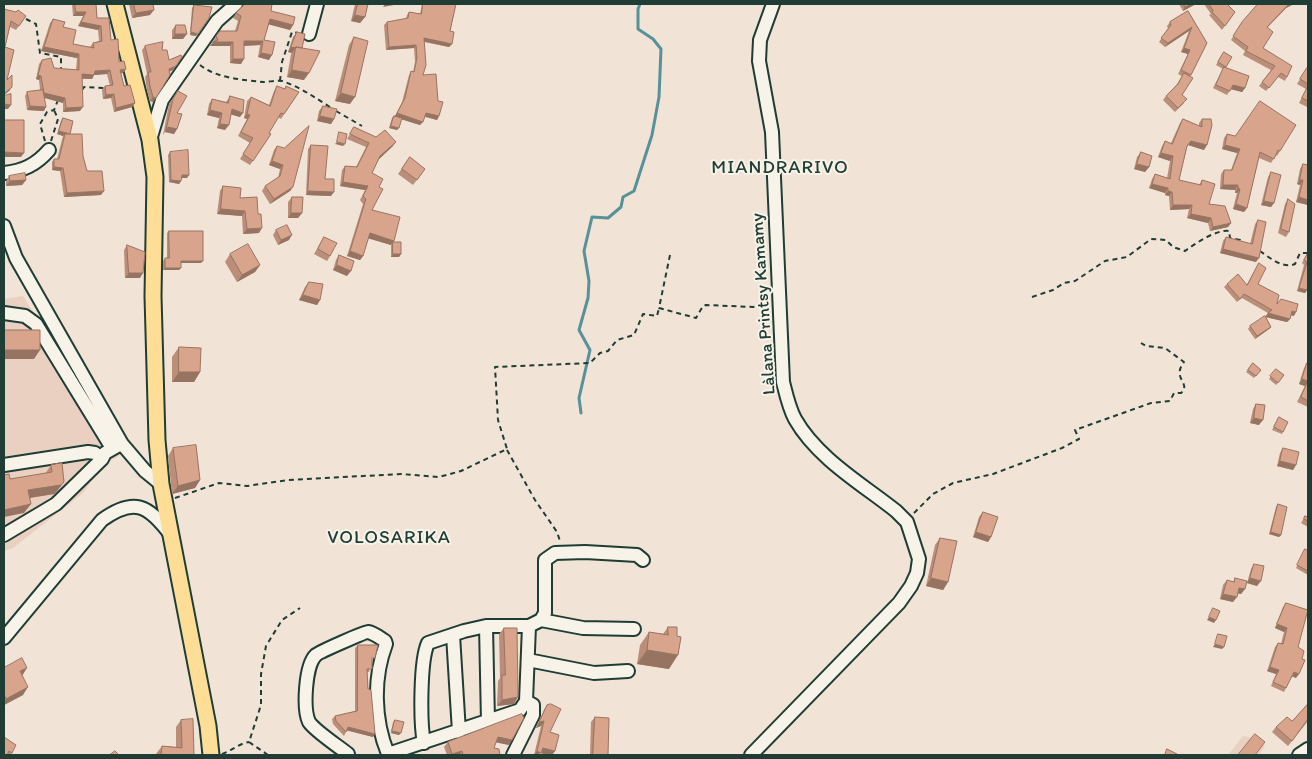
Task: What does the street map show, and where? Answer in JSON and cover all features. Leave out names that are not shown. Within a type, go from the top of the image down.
[{"type":"main road","points":[[115,4],[150,140],[155,177],[153,296],[155,414],[161,484],[166,502],[211,755]]},
{"type":"street","points":[[150,140],[162,100],[218,21],[236,4]]},
{"type":"street","points":[[309,34],[317,4]]},
{"type":"street","name":"Làlana Printsy Kamamy","points":[[751,755],[899,604],[917,573],[919,559],[907,522],[818,448],[794,417],[783,382],[778,304],[772,132],[759,61],[760,40],[773,4]]},
{"type":"street","points":[[4,173],[18,172],[31,166],[48,150]]},
{"type":"street","points":[[4,226],[16,258],[117,446]]},
{"type":"street","points":[[4,313],[25,316],[36,324],[117,446],[161,484]]},
{"type":"street","points":[[4,534],[56,504],[102,459],[105,453],[117,446]]},
{"type":"street","points":[[4,465],[88,452],[95,453],[102,459]]},
{"type":"street","points":[[4,638],[102,520],[118,508],[137,506],[157,517],[172,536]]},
{"type":"street","points":[[348,754],[310,723],[306,711],[308,671],[314,656],[326,648],[351,640],[362,633],[370,632],[385,641],[386,644],[378,668],[377,694],[381,737],[388,754],[459,732],[520,710],[526,701],[528,660],[535,623],[545,613],[545,560],[555,553],[585,552],[637,555],[643,560]]},
{"type":"street","points":[[424,742],[423,678],[425,650],[428,643],[486,626],[535,623],[583,628],[634,628]]},
{"type":"street","points":[[486,626],[488,722]]},
{"type":"street","points":[[453,635],[459,732]]},
{"type":"street","points":[[528,660],[594,673],[628,672]]},
{"type":"street","points":[[513,755],[533,715],[533,706],[526,701]]},
{"type":"street","points":[[1299,755],[1308,749]]},
{"type":"path","points":[[26,19],[36,24],[40,53],[61,57],[61,77]]},
{"type":"path","points":[[280,81],[282,62],[292,32],[309,34]]},
{"type":"path","points":[[191,58],[207,71],[265,82],[280,81],[308,92],[362,126]]},
{"type":"path","points":[[81,92],[84,87],[113,88]]},
{"type":"path","points":[[48,150],[58,119],[54,110],[60,93]]},
{"type":"path","points":[[48,150],[40,124],[47,112],[54,110]]},
{"type":"path","points":[[1032,297],[1053,290],[1064,283],[1075,281],[1105,261],[1127,257],[1151,240],[1166,240],[1173,247],[1185,251],[1200,241],[1224,230],[1229,231],[1230,238],[1240,240],[1243,246]]},
{"type":"path","points":[[1258,250],[1280,264],[1292,266],[1295,264],[1300,253],[1308,253]]},
{"type":"path","points":[[564,552],[557,532],[535,500],[507,449],[498,420],[495,367],[586,364],[590,363],[600,353],[608,351],[617,340],[634,335],[643,314],[657,316],[670,255]]},
{"type":"path","points":[[659,308],[696,318],[703,306],[706,305],[753,307],[778,304]]},
{"type":"path","points":[[907,522],[926,500],[953,483],[993,474],[1062,448],[1079,439],[1076,430],[1151,403],[1170,401],[1174,393],[1181,394],[1185,387],[1179,374],[1179,369],[1184,362],[1165,348],[1146,346],[1141,343]]},
{"type":"path","points":[[166,502],[219,483],[247,486],[288,480],[401,474],[439,477],[461,471],[507,449]]},
{"type":"path","points":[[249,742],[262,705],[261,674],[266,646],[282,620],[300,608]]},
{"type":"path","points":[[220,755],[235,749],[243,742],[249,742],[268,755]]},
{"type":"shaded area","points":[[23,296],[122,454],[102,466],[83,493],[13,548],[4,551],[4,299]]},
{"type":"shaded area","points":[[1243,736],[1254,738],[1265,746],[1259,755],[1228,755]]},
{"type":"building","points":[[75,4],[96,4],[97,18],[109,18],[111,40],[118,39],[119,62],[124,61],[126,69],[120,70],[124,86],[130,85],[135,103],[116,108],[114,94],[106,95],[105,86],[113,85],[110,70],[95,71],[94,75],[82,74],[83,107],[66,108],[65,98],[44,93],[41,76],[38,75],[42,60],[51,58],[54,68],[79,70],[79,54],[44,47],[53,19],[65,22],[63,27],[76,30],[73,44],[94,48],[93,43],[102,41],[101,26],[81,22],[86,12],[76,12]]},
{"type":"building","points":[[134,4],[153,4],[154,10],[136,13]]},
{"type":"building","points":[[245,4],[272,4],[271,11],[295,17],[293,25],[270,19],[264,40],[275,42],[272,55],[261,53],[263,41],[244,41],[244,59],[233,59],[233,42],[213,42],[218,40],[216,36],[220,31],[237,31],[241,16],[236,13]]},
{"type":"building","points":[[358,4],[368,4],[365,17],[355,15]]},
{"type":"building","points":[[423,4],[456,4],[450,31],[454,32],[452,44],[424,38],[426,65],[423,75],[436,74],[438,101],[443,102],[439,116],[426,113],[423,122],[397,113],[405,98],[411,71],[414,72],[417,58],[416,45],[389,47],[387,22],[408,18],[409,12],[421,14]]},
{"type":"building","points":[[1209,4],[1227,4],[1235,12],[1225,26],[1212,12]]},
{"type":"building","points":[[1258,4],[1289,4],[1267,27],[1273,32],[1263,48],[1292,66],[1287,77],[1281,73],[1269,88],[1262,82],[1275,66],[1246,51],[1248,47],[1233,36],[1242,22]]},
{"type":"building","points":[[194,5],[212,7],[209,18],[198,34],[191,32]]},
{"type":"building","points":[[4,9],[16,12],[18,10],[26,16],[19,26],[11,21],[5,47],[14,50],[7,80],[12,75],[12,87],[4,94]]},
{"type":"building","points":[[1188,11],[1207,43],[1191,75],[1181,70],[1190,50],[1184,48],[1192,27],[1168,43],[1161,38],[1171,25],[1170,22]]},
{"type":"building","points":[[176,25],[185,25],[187,34],[175,34]]},
{"type":"building","points":[[297,32],[305,34],[302,48],[291,47]]},
{"type":"building","points":[[354,37],[368,41],[355,97],[341,93]]},
{"type":"building","points":[[163,42],[162,50],[167,50],[169,60],[181,55],[182,57],[176,66],[169,69],[170,75],[156,98],[153,97],[150,86],[148,72],[151,72],[145,46]]},
{"type":"building","points":[[296,47],[320,51],[309,73],[292,70]]},
{"type":"building","points":[[1224,52],[1232,57],[1226,67],[1218,62]]},
{"type":"building","points":[[1224,67],[1249,76],[1245,88],[1233,85],[1230,91],[1216,85]]},
{"type":"building","points":[[1308,69],[1308,84],[1300,79]]},
{"type":"building","points":[[1184,73],[1193,78],[1182,95],[1187,99],[1178,108],[1166,96],[1178,84]]},
{"type":"building","points":[[277,86],[285,89],[286,86],[299,92],[284,114],[281,113],[269,133],[271,134],[253,161],[243,154],[253,138],[241,132],[250,115],[247,114],[251,97],[270,106]]},
{"type":"building","points":[[1308,86],[1308,101],[1302,98]]},
{"type":"building","points":[[43,90],[46,107],[30,106],[27,92]]},
{"type":"building","points":[[178,91],[187,96],[177,113],[182,114],[177,129],[168,127],[166,130],[173,99]]},
{"type":"building","points":[[11,94],[11,105],[4,104],[4,96]]},
{"type":"building","points":[[230,96],[244,100],[243,113],[232,109],[229,125],[220,124],[222,113],[210,110],[212,99],[228,103]]},
{"type":"building","points":[[1260,101],[1296,125],[1280,151],[1278,150],[1274,159],[1260,152],[1247,208],[1236,204],[1240,189],[1238,185],[1223,185],[1224,170],[1232,170],[1240,149],[1225,145],[1227,134],[1235,136]]},
{"type":"building","points":[[323,106],[337,109],[334,119],[320,116]]},
{"type":"building","points":[[394,116],[402,118],[399,128],[391,126]]},
{"type":"building","points":[[63,118],[73,121],[70,134],[59,131]]},
{"type":"building","points":[[1183,119],[1202,127],[1202,119],[1211,119],[1212,125],[1207,145],[1191,141],[1187,146],[1179,180],[1201,185],[1202,180],[1215,184],[1209,204],[1225,206],[1231,223],[1213,227],[1211,218],[1191,214],[1192,205],[1173,205],[1172,192],[1168,191],[1168,188],[1152,184],[1155,174],[1170,179],[1173,156],[1161,153],[1165,141],[1172,144]]},
{"type":"building","points":[[4,120],[24,120],[24,153],[4,152]]},
{"type":"building","points":[[309,126],[293,187],[274,199],[265,186],[280,176],[283,165],[272,161],[277,146],[284,148]]},
{"type":"building","points":[[354,127],[376,137],[385,130],[396,142],[380,156],[372,173],[383,179],[379,187],[383,189],[372,210],[400,217],[394,241],[370,233],[363,256],[350,251],[366,199],[363,196],[368,186],[343,182],[345,166],[357,167],[369,143],[350,134]]},
{"type":"building","points":[[339,132],[347,134],[345,144],[337,142]]},
{"type":"building","points":[[65,134],[82,134],[83,156],[87,171],[102,171],[104,191],[67,193],[63,168],[54,167],[54,159],[59,159]]},
{"type":"building","points":[[311,145],[328,146],[325,179],[334,179],[334,192],[308,191]]},
{"type":"building","points":[[188,150],[189,175],[182,175],[181,181],[171,180],[170,152]]},
{"type":"building","points":[[1141,152],[1152,156],[1149,167],[1137,164]]},
{"type":"building","points":[[410,157],[425,169],[417,180],[402,169]]},
{"type":"building","points":[[1303,164],[1308,165],[1308,200],[1299,197],[1303,180],[1300,180]]},
{"type":"building","points":[[1271,172],[1281,175],[1274,203],[1264,201]]},
{"type":"building","points":[[25,173],[26,180],[10,181],[9,176]]},
{"type":"building","points":[[223,186],[241,188],[240,198],[257,197],[258,214],[261,214],[262,228],[247,229],[245,211],[221,209]]},
{"type":"building","points":[[292,197],[303,197],[302,213],[291,213]]},
{"type":"building","points":[[1288,199],[1295,204],[1289,232],[1281,229]]},
{"type":"building","points":[[1258,220],[1266,222],[1259,258],[1223,249],[1226,237],[1252,244]]},
{"type":"building","points":[[287,225],[292,235],[281,240],[276,230]]},
{"type":"building","points":[[169,231],[203,231],[203,261],[181,261],[181,268],[165,268],[165,258],[169,258]]},
{"type":"building","points":[[324,237],[337,243],[330,256],[318,249]]},
{"type":"building","points":[[393,242],[401,242],[401,254],[393,254]]},
{"type":"building","points":[[248,244],[260,265],[242,275],[230,254]]},
{"type":"building","points":[[127,245],[145,252],[143,273],[129,273]]},
{"type":"building","points":[[1308,253],[1307,290],[1299,288],[1307,262],[1304,260]]},
{"type":"building","points":[[339,255],[354,261],[351,271],[337,265]]},
{"type":"building","points":[[1259,263],[1266,268],[1258,284],[1279,295],[1277,304],[1281,299],[1298,304],[1296,312],[1292,311],[1290,319],[1268,313],[1272,310],[1244,294],[1240,299],[1227,284],[1238,274],[1247,285]]},
{"type":"building","points":[[309,282],[323,284],[320,300],[303,295]]},
{"type":"building","points":[[1265,316],[1271,327],[1257,336],[1250,326]]},
{"type":"building","points":[[4,330],[40,330],[40,350],[4,350]]},
{"type":"building","points":[[179,347],[201,348],[200,372],[179,372]]},
{"type":"building","points":[[1253,363],[1261,370],[1256,376],[1248,370]]},
{"type":"building","points":[[1308,363],[1308,381],[1302,379]]},
{"type":"building","points":[[1276,369],[1284,375],[1278,383],[1270,376]]},
{"type":"building","points":[[1308,381],[1308,401],[1301,397]]},
{"type":"building","points":[[1256,404],[1265,405],[1263,420],[1254,418]]},
{"type":"building","points":[[1279,417],[1288,422],[1283,432],[1274,427]]},
{"type":"building","points":[[196,445],[200,480],[178,486],[173,448]]},
{"type":"building","points":[[1283,448],[1299,452],[1296,465],[1280,461]]},
{"type":"building","points":[[62,463],[64,482],[61,485],[28,490],[31,504],[4,510],[4,475],[9,474],[10,479],[52,472],[51,465]]},
{"type":"building","points":[[1278,504],[1287,507],[1281,535],[1271,532]]},
{"type":"building","points":[[983,512],[998,517],[991,537],[976,532]]},
{"type":"building","points":[[940,538],[957,541],[948,582],[931,578]]},
{"type":"building","points":[[1305,549],[1308,551],[1308,571],[1297,565]]},
{"type":"building","points":[[1254,564],[1264,566],[1261,581],[1250,578]]},
{"type":"building","points":[[1235,578],[1247,581],[1245,589],[1239,588],[1237,597],[1223,594],[1227,580],[1234,582]]},
{"type":"building","points":[[1286,603],[1308,610],[1298,647],[1304,651],[1302,659],[1305,660],[1299,674],[1294,672],[1286,688],[1273,682],[1279,670],[1270,667],[1278,643],[1283,644],[1287,628],[1277,624]]},
{"type":"building","points":[[1213,608],[1220,611],[1216,620],[1209,617]]},
{"type":"building","points":[[668,627],[677,627],[677,636],[681,637],[678,655],[647,650],[649,632],[668,635]]},
{"type":"building","points":[[504,628],[517,628],[518,697],[502,700],[502,675],[505,675]]},
{"type":"building","points":[[1218,634],[1227,636],[1224,647],[1215,644]]},
{"type":"building","points":[[358,645],[378,645],[375,658],[372,658],[372,669],[367,669],[375,734],[348,727],[346,732],[336,721],[335,716],[357,711]]},
{"type":"building","points":[[22,658],[27,668],[20,671],[28,687],[6,699],[4,694],[4,668]]},
{"type":"building","points":[[551,704],[561,709],[550,732],[559,735],[555,751],[543,748],[541,753],[537,751],[544,721],[539,722],[547,705]]},
{"type":"building","points":[[1308,704],[1308,719],[1292,741],[1276,727],[1287,717],[1292,721]]},
{"type":"building","points":[[522,714],[524,718],[512,740],[498,737],[494,748],[499,749],[500,755],[463,755],[462,751],[452,754],[448,742]]},
{"type":"building","points":[[595,717],[609,718],[608,755],[593,755]]},
{"type":"building","points":[[193,719],[194,755],[161,755],[162,746],[182,748],[181,720]]},
{"type":"building","points":[[395,720],[404,722],[401,733],[392,731]]},
{"type":"building","points":[[1255,734],[1265,742],[1255,755],[1238,755]]},
{"type":"building","points":[[4,737],[16,745],[12,753],[9,751],[7,755],[4,755]]},
{"type":"building","points":[[1167,749],[1177,754],[1165,755]]},
{"type":"building","points":[[115,751],[119,755],[110,755]]},
{"type":"waterway","points":[[581,413],[579,398],[590,350],[579,330],[588,298],[589,281],[584,251],[592,217],[608,218],[621,207],[623,197],[634,191],[652,135],[659,97],[661,49],[653,39],[638,29],[638,9],[640,4]]},
{"type":"district","name":"MIANDRARIVO","points":[[780,168]]},
{"type":"district","name":"VOLOSARIKA","points":[[389,538]]}]
